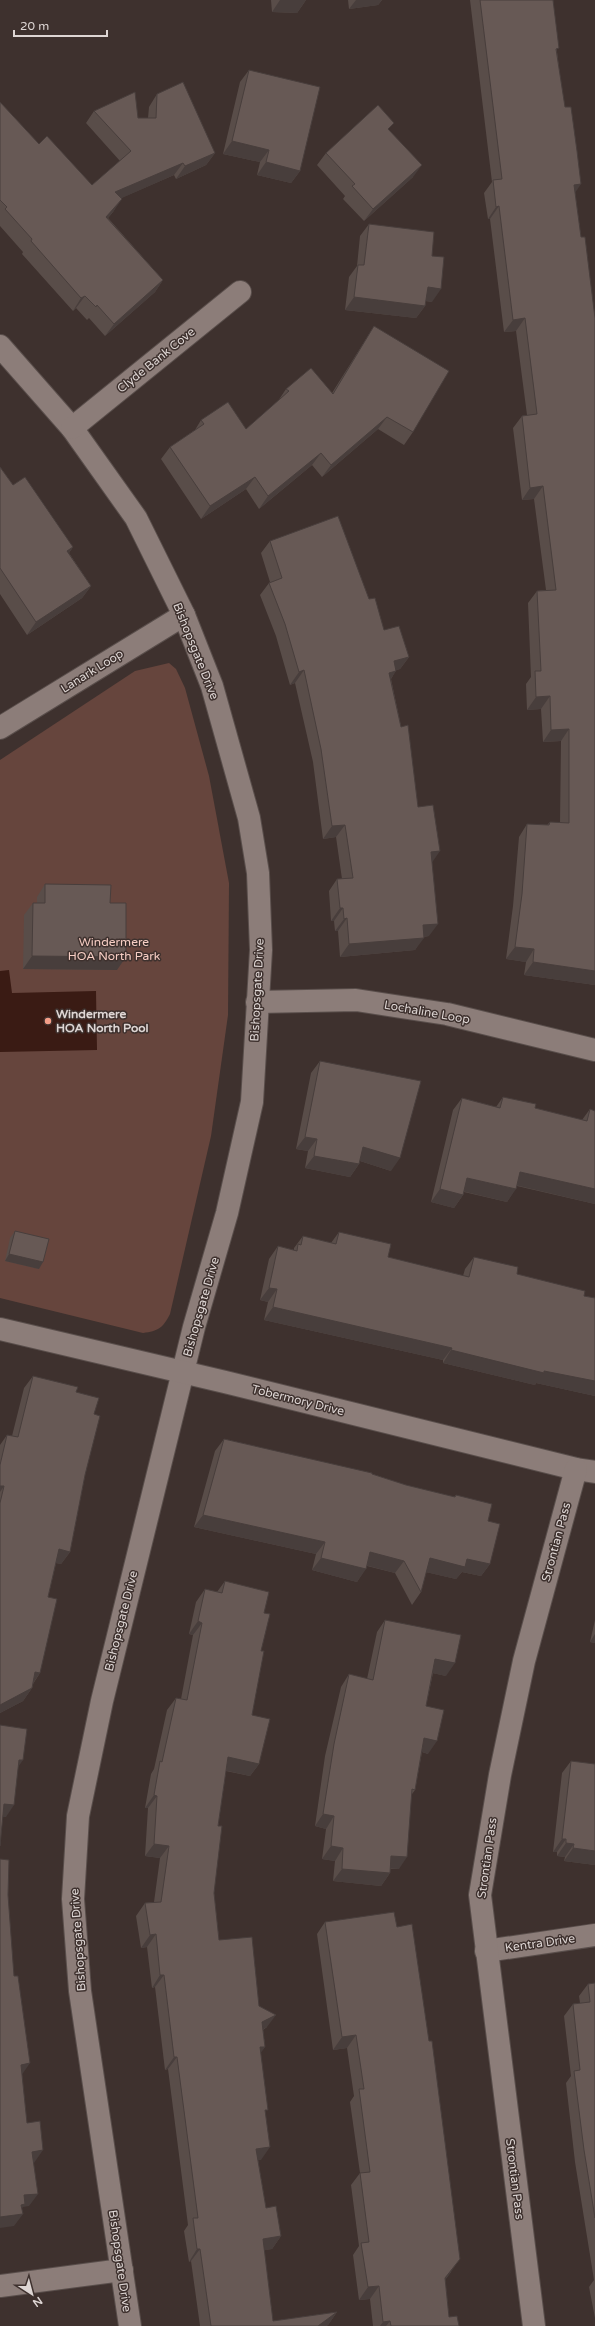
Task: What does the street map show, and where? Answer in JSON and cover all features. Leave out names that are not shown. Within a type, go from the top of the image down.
[{"type":"street","name":"Clyde Bank Cove","points":[[72,428],[240,292]]},
{"type":"street","name":"Bishopsgate Drive","points":[[0,346],[72,428],[136,518],[184,615],[212,686],[249,818],[258,873],[261,950],[252,1102],[227,1213],[183,1371],[102,1701],[78,1816],[73,1899],[80,1991],[130,2326]]},
{"type":"street","name":"Lanark Loop","points":[[0,728],[184,615]]},
{"type":"street","name":"Lochaline Loop","points":[[257,1002],[356,1000],[447,1014],[595,1050]]},
{"type":"street","name":"Tobermory Drive","points":[[0,1329],[183,1371],[586,1470]]},
{"type":"street","name":"Strontian Pass","points":[[534,2326],[480,1895],[500,1775],[524,1660],[586,1470]]},
{"type":"street","name":"Kentra Drive","points":[[486,1951],[595,1935]]},
{"type":"street","points":[[0,2286],[122,2270]]},
{"type":"green space","name":"Windermere HOA North Park","points":[[169,663],[176,669],[185,688],[209,776],[229,883],[228,1015],[211,1136],[170,1314],[160,1328],[143,1333],[0,1298],[0,760],[135,671]]},
{"type":"shaded area","name":"Windermere HOA North Pool","points":[[9,970],[12,993],[96,991],[97,1050],[0,1052],[0,971]]},
{"type":"building","points":[[480,0],[553,0],[559,48],[556,49],[565,107],[571,107],[581,184],[574,185],[581,237],[585,237],[595,318],[595,971],[533,962],[534,949],[515,947],[522,894],[527,824],[549,825],[550,822],[569,823],[569,729],[551,730],[550,696],[536,697],[535,671],[541,671],[537,591],[556,590],[543,486],[530,488],[522,416],[537,414],[525,318],[513,320],[499,206],[496,207],[493,180],[502,179]]},
{"type":"building","points":[[249,70],[320,87],[300,171],[266,162],[269,150],[232,141]]},
{"type":"building","points":[[183,82],[215,153],[185,166],[183,163],[115,192],[122,199],[106,217],[163,280],[114,324],[97,305],[96,307],[85,296],[81,298],[31,241],[32,239],[5,209],[7,207],[0,200],[0,102],[39,144],[47,136],[92,185],[131,151],[94,111],[135,92],[138,118],[156,118],[157,94]]},
{"type":"building","points":[[378,105],[394,123],[388,129],[422,165],[373,209],[352,186],[355,184],[326,153]]},
{"type":"building","points":[[369,224],[434,232],[432,256],[444,257],[441,289],[428,287],[425,306],[354,297],[358,265],[364,265]]},
{"type":"building","points":[[374,326],[449,371],[413,432],[387,417],[331,465],[321,453],[268,496],[255,477],[210,506],[170,447],[204,424],[201,420],[228,402],[246,429],[289,391],[286,389],[311,368],[333,394]]},
{"type":"building","points":[[0,467],[13,485],[25,477],[73,547],[67,551],[91,586],[36,622],[0,568]]},
{"type":"building","points":[[338,516],[369,599],[375,598],[384,630],[399,626],[409,657],[394,661],[396,671],[389,673],[401,727],[408,725],[418,807],[433,805],[440,851],[431,852],[438,924],[423,925],[424,938],[349,944],[347,918],[344,919],[343,908],[340,908],[337,879],[353,878],[345,825],[332,826],[321,749],[304,670],[299,672],[285,624],[269,583],[282,578],[270,541]]},
{"type":"building","points":[[45,884],[111,885],[110,903],[126,903],[126,957],[32,956],[33,903],[45,903]]},
{"type":"building","points":[[320,1061],[421,1081],[400,1158],[363,1147],[359,1164],[314,1156],[317,1139],[305,1137]]},
{"type":"building","points":[[503,1097],[536,1104],[535,1108],[587,1121],[590,1109],[595,1111],[595,1189],[520,1172],[516,1189],[467,1178],[463,1195],[440,1189],[462,1098],[500,1108]]},
{"type":"building","points":[[15,1231],[49,1239],[43,1262],[9,1254]]},
{"type":"building","points":[[339,1232],[391,1244],[388,1257],[469,1277],[474,1257],[518,1267],[517,1274],[585,1291],[584,1296],[595,1298],[595,1381],[544,1371],[544,1373],[451,1350],[452,1348],[273,1307],[277,1289],[269,1288],[278,1246],[297,1251],[298,1244],[301,1245],[303,1236],[336,1244]]},
{"type":"building","points":[[33,1376],[78,1387],[76,1392],[99,1398],[94,1414],[100,1416],[85,1475],[70,1552],[59,1549],[48,1597],[57,1599],[40,1673],[35,1672],[32,1688],[0,1705],[0,1503],[4,1486],[0,1486],[0,1465],[7,1435],[18,1437]]},
{"type":"building","points":[[224,1439],[372,1473],[406,1485],[455,1497],[456,1495],[492,1504],[488,1521],[500,1524],[490,1564],[467,1559],[465,1567],[430,1558],[421,1592],[404,1561],[370,1552],[366,1569],[321,1558],[325,1542],[203,1515]]},
{"type":"building","points":[[225,1581],[269,1592],[264,1613],[270,1614],[261,1651],[264,1651],[252,1715],[270,1719],[259,1764],[228,1757],[218,1826],[222,1826],[214,1893],[219,1940],[252,1937],[259,2006],[276,2015],[262,2022],[265,2047],[260,2047],[268,2110],[265,2110],[270,2147],[256,2149],[266,2208],[276,2206],[281,2236],[263,2239],[273,2321],[337,2312],[318,2326],[211,2326],[200,2249],[197,2249],[193,2218],[198,2218],[177,2057],[174,2057],[164,1975],[160,1975],[156,1934],[150,1935],[145,1903],[161,1902],[169,1846],[154,1844],[157,1796],[154,1795],[160,1761],[162,1762],[176,1698],[187,1700],[202,1623],[198,1621],[205,1589],[222,1593]]},
{"type":"building","points":[[385,1620],[461,1635],[455,1663],[435,1659],[426,1706],[444,1710],[437,1741],[424,1738],[415,1790],[412,1789],[407,1857],[391,1856],[390,1873],[342,1869],[343,1848],[331,1846],[334,1816],[323,1814],[334,1744],[349,1674],[373,1680]]},
{"type":"building","points":[[0,1725],[27,1729],[23,1760],[19,1760],[14,1805],[4,1804],[0,1846]]},
{"type":"building","points":[[571,1761],[595,1764],[595,1851],[573,1848],[574,1844],[566,1843],[566,1839],[562,1839]]},
{"type":"building","points":[[0,1859],[9,1860],[8,1895],[14,1976],[18,1976],[30,2063],[21,2065],[27,2123],[40,2121],[43,2150],[32,2152],[38,2194],[24,2195],[25,2204],[21,2205],[23,2214],[0,2217]]},
{"type":"building","points":[[394,1912],[397,1927],[412,1924],[429,2041],[432,2041],[460,2259],[445,2278],[449,2317],[457,2316],[459,2326],[391,2326],[390,2321],[383,2322],[379,2286],[368,2287],[361,2243],[369,2242],[360,2173],[370,2172],[359,2089],[364,2089],[356,2035],[342,2037],[325,1922]]},
{"type":"building","points":[[595,1983],[595,2218],[584,2150],[574,2071],[580,2070],[573,2004],[590,2002],[588,1984]]},
{"type":"place","name":"Windermere HOA North Pool","points":[[48,1021]]}]
